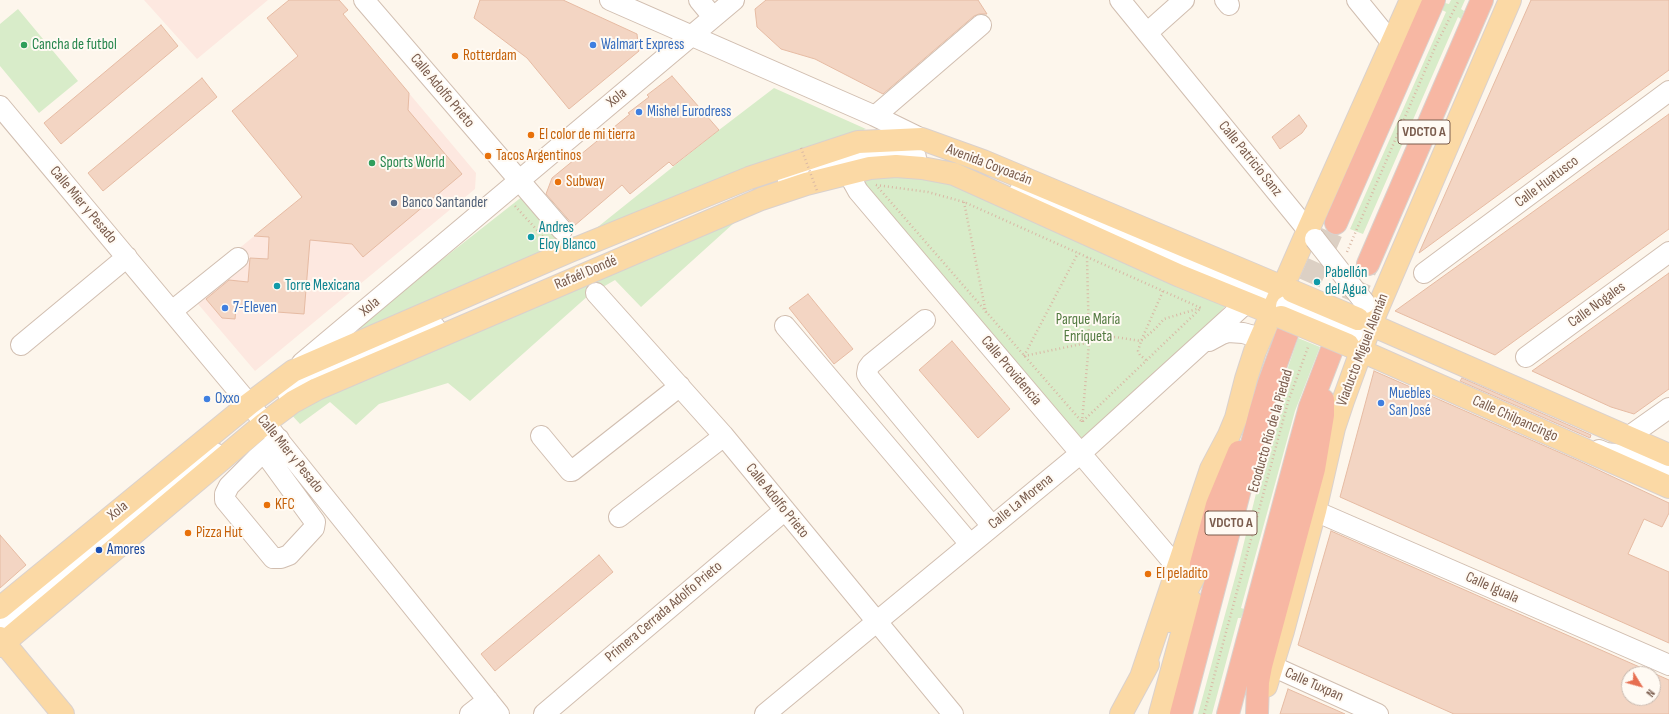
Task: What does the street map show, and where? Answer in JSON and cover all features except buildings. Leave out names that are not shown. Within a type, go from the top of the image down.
[{"type":"highway","name":"VDCTO A","points":[[1336,223],[1434,0]]},
{"type":"highway","name":"VDCTO A","points":[[1368,264],[1482,0]]},
{"type":"highway","name":"VDCTO A","points":[[1181,714],[1269,383],[1275,303]]},
{"type":"highway","name":"Viaducto Miguel Alemán","points":[[1228,714],[1310,407],[1353,337]]},
{"type":"highway","points":[[1258,714],[1258,682],[1264,650],[1314,469],[1322,415],[1353,337]]},
{"type":"highway","points":[[1201,564],[1217,505],[1225,484],[1234,462],[1260,413]]},
{"type":"main road","points":[[1141,677],[1211,469],[1236,418],[1246,379],[1260,338],[1275,303],[1311,235],[1411,0]]},
{"type":"main road","name":"Viaducto Miguel Alemán","points":[[1258,714],[1283,631],[1315,511],[1353,337],[1510,0]]},
{"type":"main road","name":"Avenida Coyoacán","points":[[922,139],[983,161],[1275,303],[1353,337]]},
{"type":"main road","name":"Rafaél Dondé","points":[[293,371],[560,256],[749,178],[858,142],[922,139]]},
{"type":"main road","name":"Rafaél Dondé","points":[[263,426],[293,402],[317,389],[761,199],[848,173],[870,168],[896,166],[922,168]]},
{"type":"main road","name":"Avenida Coyoacán","points":[[922,168],[954,174],[1180,276],[1275,303]]},
{"type":"main road","name":"Calle Chilpancingo","points":[[1353,337],[1628,446],[1669,455]]},
{"type":"main road","name":"Calle Chilpancingo","points":[[1353,337],[1669,487]]},
{"type":"main road","name":"Xola","points":[[1,638],[263,426],[293,371]]},
{"type":"main road","name":"Xola","points":[[0,608],[263,426]]},
{"type":"main road","points":[[1121,714],[1201,564]]},
{"type":"main road","points":[[1160,714],[1201,564]]},
{"type":"main road","points":[[1,638],[63,714]]},
{"type":"street","name":"Calle Adolfo Prieto","points":[[364,0],[512,187],[562,230]]},
{"type":"street","points":[[699,0],[713,17]]},
{"type":"street","name":"Xola","points":[[293,371],[734,0]]},
{"type":"street","name":"Calle Patricio Sanz","points":[[1120,0],[1311,235],[1353,337]]},
{"type":"street","points":[[1147,33],[1184,0]]},
{"type":"street","points":[[1357,0],[1392,43]]},
{"type":"street","name":"Avenida Coyoacán","points":[[614,1],[874,116],[922,139]]},
{"type":"street","points":[[874,116],[981,25]]},
{"type":"street","name":"Calle Huatusco","points":[[1424,273],[1669,91]]},
{"type":"street","name":"Calle Mier y Pesado","points":[[0,106],[172,311],[263,426],[494,707]]},
{"type":"street","points":[[263,426],[315,522],[314,528],[288,555],[281,558],[273,558],[226,500],[225,494],[263,426],[297,388],[320,375],[784,182],[855,158],[876,156],[920,157],[940,160],[961,166],[1275,303]]},
{"type":"street","name":"Calle Providencia","points":[[848,173],[858,191],[1177,567]]},
{"type":"street","name":"Calle Nogales","points":[[1526,357],[1669,252]]},
{"type":"street","points":[[21,345],[126,257]]},
{"type":"street","points":[[172,311],[238,258]]},
{"type":"street","name":"Calle Adolfo Prieto","points":[[596,293],[724,436],[953,714]]},
{"type":"street","name":"Calle La Morena","points":[[765,714],[1081,453],[1194,350],[1275,303]]},
{"type":"street","points":[[925,320],[871,364],[868,368],[867,374],[992,526]]},
{"type":"street","points":[[785,326],[970,544]]},
{"type":"street","points":[[1194,350],[1217,336],[1228,332],[1244,333],[1260,338]]},
{"type":"street","points":[[541,436],[570,471],[680,386]]},
{"type":"street","points":[[1669,408],[1628,446],[1669,473]]},
{"type":"street","points":[[1,638],[163,506],[207,459],[263,426]]},
{"type":"street","points":[[619,517],[724,436]]},
{"type":"street","name":"Primera Cerrada Adolfo Prieto","points":[[544,714],[784,510]]},
{"type":"street","name":"Calle Iguala","points":[[1315,511],[1669,665]]},
{"type":"street","name":"Calle Tuxpan","points":[[1272,666],[1378,714]]},
{"type":"street","points":[[470,714],[494,707]]},
{"type":"path","points":[[1346,253],[1436,45],[1458,0]]},
{"type":"path","points":[[801,148],[817,191]]},
{"type":"path","points":[[1082,422],[876,185],[928,192],[964,202],[1201,308]]},
{"type":"path","points":[[512,187],[560,256]]},
{"type":"path","points":[[964,202],[987,314]]},
{"type":"path","points":[[1024,356],[1078,253]]},
{"type":"path","points":[[1082,422],[1089,343],[1087,257]]},
{"type":"path","points":[[1146,360],[1138,351],[1140,341],[1163,291]]},
{"type":"path","points":[[1024,356],[1115,337],[1140,341],[1155,329],[1164,319],[1201,308]]},
{"type":"path","points":[[1082,422],[1201,308]]},
{"type":"path","name":"Ecoducto Río de la Piedad","points":[[1204,714],[1288,402],[1310,340]]},
{"type":"shaded area","points":[[144,0],[268,0],[197,59]]},
{"type":"shaded area","points":[[345,17],[476,173],[475,189],[255,371],[187,291],[302,197],[232,111]]},
{"type":"green space","points":[[1451,0],[1465,0],[1461,9],[1464,11],[1461,19],[1458,17],[1363,234],[1350,229],[1446,12],[1442,10],[1445,3],[1449,4]]},
{"type":"green space","name":"Cancha de futbol","points":[[18,9],[78,81],[39,113],[0,66],[0,24]]},
{"type":"green space","points":[[774,88],[866,129],[560,249],[328,349],[523,196],[563,238],[589,234]]},
{"type":"green space","name":"Parque María Enriqueta","points":[[926,174],[1228,303],[1201,334],[1081,448],[855,178]]},
{"type":"green space","points":[[755,204],[641,307],[615,280],[589,295],[470,401],[448,383],[379,404],[356,425],[330,402],[300,424],[289,412]]},
{"type":"green space","points":[[1298,338],[1320,347],[1295,411],[1241,608],[1244,609],[1241,618],[1238,618],[1212,714],[1198,714],[1239,563],[1284,379]]},
{"type":"tunnel","points":[[1296,313],[1336,223]]},
{"type":"tunnel","points":[[1339,332],[1368,264]]},
{"type":"place","name":"Cancha de futbol","points":[[24,45]]},
{"type":"place","name":"Walmart Express","points":[[593,45]]},
{"type":"place","name":"Rotterdam","points":[[455,56]]},
{"type":"place","name":"Mishel Eurodress","points":[[639,112]]},
{"type":"place","name":"El color de mi tierra","points":[[531,135]]},
{"type":"place","name":"Tacos Argentinos","points":[[488,156]]},
{"type":"place","name":"Sports World","points":[[372,163]]},
{"type":"place","name":"Subway","points":[[558,182]]},
{"type":"place","name":"Banco Santander","points":[[394,203]]},
{"type":"place","name":"Andres Eloy Blanco","points":[[531,237]]},
{"type":"place","name":"Pabellón del Agua","points":[[1317,282]]},
{"type":"place","name":"Torre Mexicana","points":[[277,286]]},
{"type":"place","name":"7-Eleven","points":[[225,308]]},
{"type":"place","name":"Oxxo","points":[[207,399]]},
{"type":"place","name":"Muebles San José","points":[[1381,403]]},
{"type":"place","name":"KFC","points":[[267,505]]},
{"type":"place","name":"Pizza Hut","points":[[188,533]]},
{"type":"place","name":"Amores","points":[[99,550]]},
{"type":"place","name":"El peladito","points":[[1148,574]]}]
